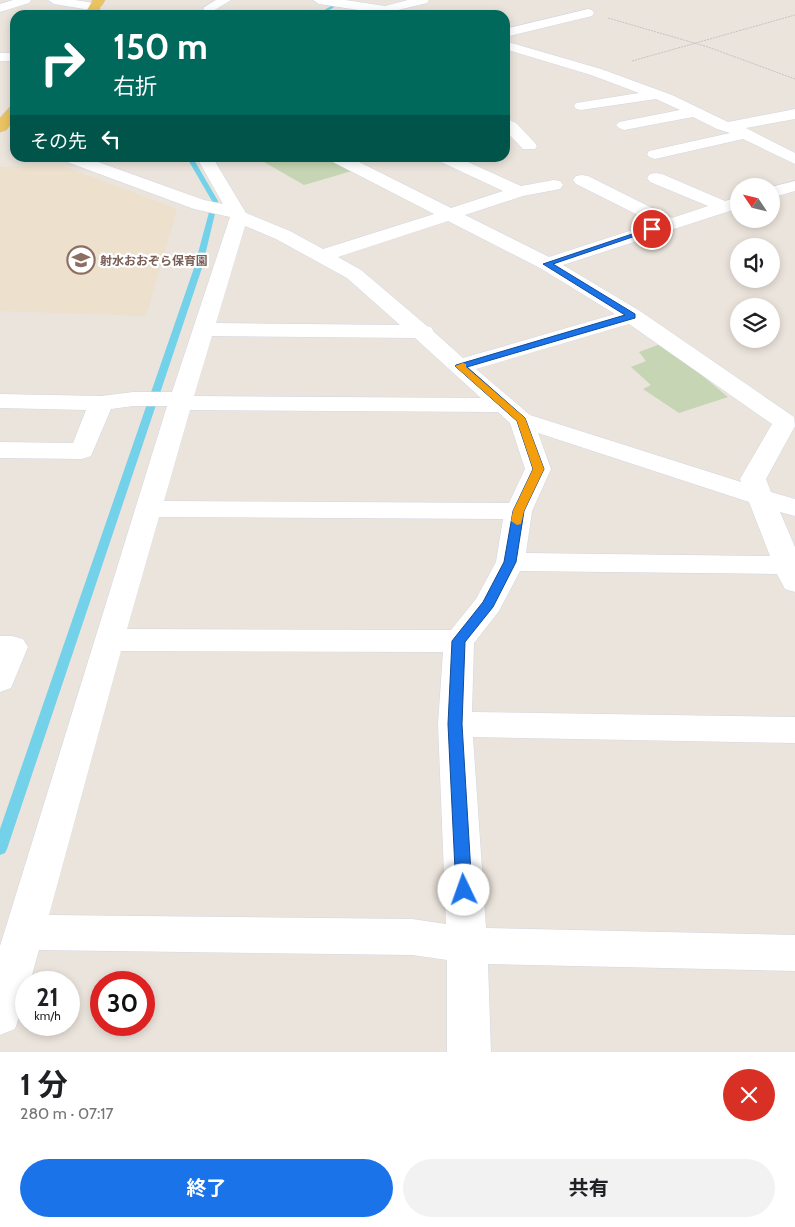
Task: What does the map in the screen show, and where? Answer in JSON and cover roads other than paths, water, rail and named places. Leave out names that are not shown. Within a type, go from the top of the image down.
[{"type":"main road","points":[[0,127],[10,116]]},
{"type":"street","points":[[0,8],[25,0]]},
{"type":"street","points":[[54,0],[95,7]]},
{"type":"street","points":[[209,8],[225,0]]},
{"type":"street","points":[[319,0],[387,10]]},
{"type":"street","points":[[379,10],[423,0]]},
{"type":"street","points":[[510,32],[588,13]]},
{"type":"street","points":[[510,46],[596,72],[657,94],[795,158]]},
{"type":"street","points":[[582,106],[657,94]]},
{"type":"street","points":[[624,125],[695,112]]},
{"type":"street","points":[[728,128],[795,114]]},
{"type":"street","points":[[510,126],[529,146]]},
{"type":"street","points":[[655,154],[745,134]]},
{"type":"street","points":[[85,162],[200,205],[238,214],[283,235],[354,274],[513,412],[538,469],[518,511],[510,562],[488,604],[459,641],[455,724],[467,945],[469,1052]]},
{"type":"street","points":[[0,1015],[109,640],[150,509],[174,400],[205,329],[238,214],[207,162]]},
{"type":"street","points":[[347,162],[547,264],[632,316],[790,422],[753,479],[792,574],[510,562]]},
{"type":"street","points":[[456,162],[510,186],[519,192]]},
{"type":"street","points":[[656,178],[730,204]]},
{"type":"street","points":[[582,180],[670,224]]},
{"type":"street","points":[[321,256],[519,192],[554,185]]},
{"type":"street","points":[[780,190],[795,186]]},
{"type":"street","points":[[547,264],[730,204]]},
{"type":"street","points":[[460,366],[632,316]]},
{"type":"street","points":[[205,329],[422,332]]},
{"type":"street","points":[[0,401],[102,402],[133,399],[513,412],[795,508]]},
{"type":"street","points":[[0,450],[82,451],[102,402]]},
{"type":"street","points":[[150,509],[518,511]]},
{"type":"street","points":[[109,640],[459,641]]},
{"type":"street","points":[[0,647],[12,647],[0,680]]},
{"type":"street","points":[[455,724],[795,730]]},
{"type":"street","points":[[25,932],[412,937],[467,945],[795,953]]},
{"type":"waterway","points":[[327,10],[344,0]]},
{"type":"waterway","points":[[0,849],[198,268],[215,201],[192,162]]},
{"type":"place","name":"射水おおぞら保育園","points":[[81,260]]}]
